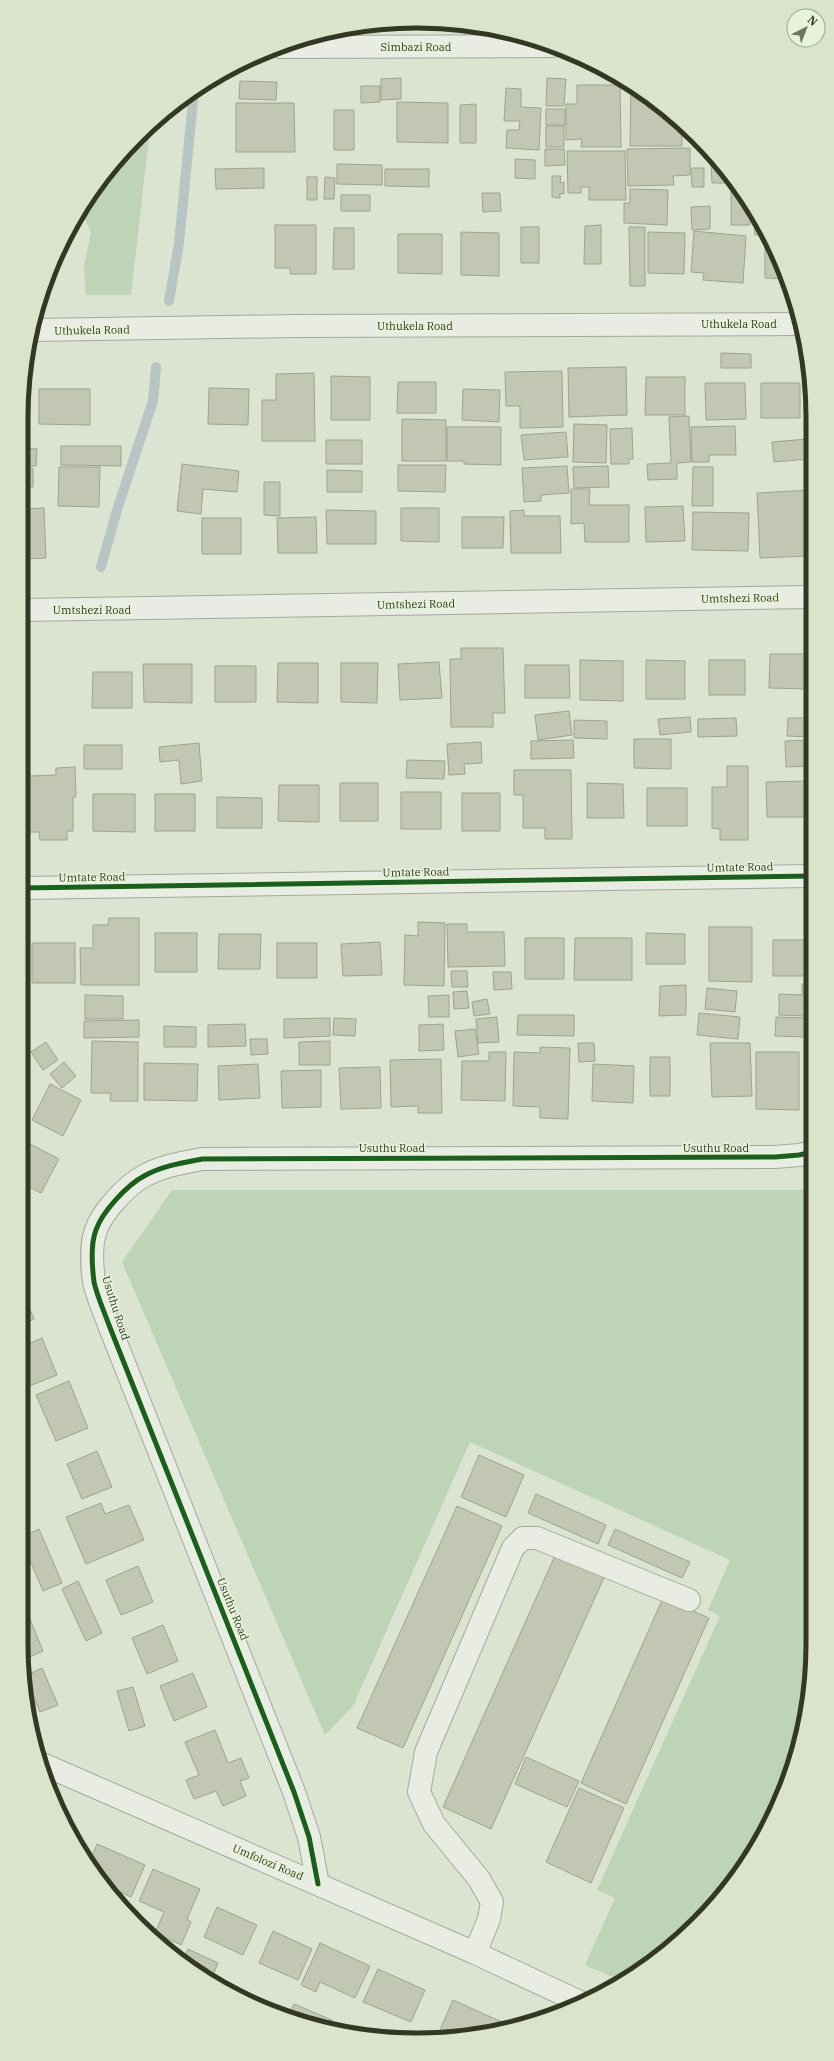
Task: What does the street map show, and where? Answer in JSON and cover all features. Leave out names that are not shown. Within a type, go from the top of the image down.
[{"type":"street","name":"Simbazi Road","points":[[295,48],[533,46]]},
{"type":"street","name":"Uthukela Road","points":[[38,330],[296,326],[795,324]]},
{"type":"street","name":"Umtshezi Road","points":[[28,610],[806,597]]},
{"type":"street","name":"Umtate Road","points":[[28,888],[806,876]]},
{"type":"street","name":"Usuthu Road","points":[[318,1884],[309,1837],[294,1792],[109,1325],[94,1282],[92,1251],[96,1230],[105,1214],[124,1191],[143,1176],[171,1165],[202,1159],[775,1158],[806,1153]]},
{"type":"street","points":[[475,1953],[489,1919],[492,1902],[479,1879],[434,1824],[419,1792],[426,1752],[513,1548],[523,1538],[537,1538],[689,1600]]},
{"type":"street","name":"Umfolozi Road","points":[[49,1768],[318,1884],[575,1999]]},
{"type":"green space","points":[[149,136],[131,295],[86,295],[84,267],[91,233],[84,216],[108,180]]},
{"type":"green space","points":[[172,1190],[806,1190],[806,1644],[803,1695],[799,1720],[793,1745],[776,1793],[754,1838],[726,1881],[692,1919],[654,1953],[616,1978],[585,1965],[615,1898],[597,1890],[720,1616],[708,1610],[730,1560],[470,1442],[353,1706],[325,1735],[122,1262]]},
{"type":"building","points":[[401,78],[401,99],[381,100],[381,79]]},
{"type":"building","points":[[547,78],[566,79],[564,106],[546,106]]},
{"type":"building","points":[[240,81],[277,82],[276,100],[239,99]]},
{"type":"building","points":[[577,85],[620,85],[621,147],[581,147],[582,139],[566,140],[566,104],[577,104]]},
{"type":"building","points":[[361,86],[380,86],[380,102],[361,103]]},
{"type":"building","points":[[506,88],[521,89],[521,107],[541,108],[539,150],[506,148],[507,130],[519,130],[520,121],[504,121]]},
{"type":"building","points":[[631,93],[654,108],[682,133],[682,146],[630,146]]},
{"type":"building","points":[[397,102],[448,103],[448,143],[397,142]]},
{"type":"building","points":[[236,103],[294,103],[295,152],[236,152]]},
{"type":"building","points":[[476,104],[476,143],[460,143],[460,105]]},
{"type":"building","points":[[546,109],[565,109],[565,125],[546,125]]},
{"type":"building","points":[[334,110],[354,110],[354,150],[334,150]]},
{"type":"building","points":[[546,126],[564,126],[564,147],[546,147]]},
{"type":"building","points":[[690,148],[690,175],[673,176],[674,185],[628,186],[627,149]]},
{"type":"building","points":[[545,149],[564,149],[565,165],[545,166]]},
{"type":"building","points":[[567,151],[625,151],[626,200],[589,200],[589,187],[581,187],[581,193],[568,193]]},
{"type":"building","points":[[515,159],[535,160],[535,179],[515,178]]},
{"type":"building","points":[[337,164],[382,165],[382,185],[337,184]]},
{"type":"building","points":[[711,164],[728,183],[712,183]]},
{"type":"building","points":[[264,168],[264,188],[216,189],[215,169]]},
{"type":"building","points":[[691,168],[704,168],[704,187],[692,187]]},
{"type":"building","points":[[385,169],[429,169],[429,187],[385,186]]},
{"type":"building","points":[[552,176],[561,176],[560,183],[564,182],[564,194],[560,193],[560,198],[552,197]]},
{"type":"building","points":[[307,177],[317,177],[317,200],[307,200]]},
{"type":"building","points":[[325,177],[335,178],[334,199],[324,199]]},
{"type":"building","points":[[731,188],[750,217],[750,225],[731,225]]},
{"type":"building","points":[[630,189],[668,190],[667,225],[624,223],[624,203],[630,203]]},
{"type":"building","points":[[482,193],[500,193],[501,211],[483,212]]},
{"type":"building","points":[[341,195],[370,195],[370,211],[341,211]]},
{"type":"building","points":[[710,206],[710,229],[692,230],[691,207]]},
{"type":"building","points":[[755,224],[760,235],[755,235]]},
{"type":"building","points":[[275,225],[316,225],[316,274],[290,274],[290,268],[275,268]]},
{"type":"building","points":[[601,225],[601,264],[584,264],[585,226]]},
{"type":"building","points":[[521,227],[539,227],[539,263],[521,263]]},
{"type":"building","points":[[629,227],[645,227],[645,286],[630,286]]},
{"type":"building","points":[[334,228],[354,228],[354,269],[333,269]]},
{"type":"building","points":[[694,231],[746,236],[743,283],[703,280],[704,273],[691,272]]},
{"type":"building","points":[[461,232],[499,233],[499,276],[461,275]]},
{"type":"building","points":[[648,232],[685,233],[684,274],[648,273]]},
{"type":"building","points":[[398,234],[442,234],[442,274],[398,273]]},
{"type":"building","points":[[765,243],[780,279],[765,278]]},
{"type":"building","points":[[721,353],[751,354],[751,368],[721,368]]},
{"type":"building","points":[[626,367],[627,415],[569,417],[568,368]]},
{"type":"building","points":[[562,371],[563,427],[520,428],[520,406],[506,406],[505,372]]},
{"type":"building","points":[[314,373],[315,441],[262,441],[262,400],[276,400],[276,374]]},
{"type":"building","points":[[331,376],[370,377],[370,420],[331,420]]},
{"type":"building","points":[[646,377],[685,377],[685,415],[645,415]]},
{"type":"building","points":[[398,382],[436,382],[436,413],[397,413]]},
{"type":"building","points":[[705,383],[745,383],[746,419],[706,420]]},
{"type":"building","points":[[761,383],[800,383],[800,418],[761,418]]},
{"type":"building","points":[[209,388],[249,389],[248,425],[208,424]]},
{"type":"building","points":[[39,389],[90,389],[90,425],[39,424]]},
{"type":"building","points":[[463,389],[500,390],[499,422],[462,420]]},
{"type":"building","points":[[689,416],[691,462],[677,463],[677,479],[648,480],[647,464],[671,463],[669,417]]},
{"type":"building","points":[[402,419],[446,420],[446,461],[402,461]]},
{"type":"building","points":[[574,424],[607,425],[606,463],[573,462]]},
{"type":"building","points":[[735,426],[736,455],[709,455],[709,462],[692,462],[691,427]]},
{"type":"building","points":[[447,427],[501,427],[501,465],[464,464],[464,461],[447,461]]},
{"type":"building","points":[[632,428],[633,459],[629,459],[629,464],[611,464],[610,429]]},
{"type":"building","points":[[566,432],[568,457],[524,460],[521,435]]},
{"type":"building","points":[[806,439],[806,459],[774,462],[772,442]]},
{"type":"building","points":[[326,440],[362,440],[362,464],[326,464]]},
{"type":"building","points":[[61,446],[121,446],[121,466],[61,465]]},
{"type":"building","points":[[28,448],[37,449],[36,466],[28,465]]},
{"type":"building","points":[[182,464],[239,471],[237,492],[203,489],[201,514],[177,511]]},
{"type":"building","points":[[398,465],[446,465],[445,492],[398,491]]},
{"type":"building","points":[[567,466],[569,493],[541,495],[541,501],[524,502],[522,468]]},
{"type":"building","points":[[608,466],[609,487],[574,488],[573,467]]},
{"type":"building","points":[[59,467],[100,467],[99,507],[58,506]]},
{"type":"building","points":[[693,467],[713,467],[713,506],[692,506]]},
{"type":"building","points":[[28,468],[33,468],[33,487],[28,487]]},
{"type":"building","points":[[327,470],[362,471],[362,492],[327,492]]},
{"type":"building","points":[[264,482],[280,482],[280,516],[264,515]]},
{"type":"building","points":[[571,489],[590,489],[589,505],[629,505],[629,542],[585,542],[584,523],[571,524]]},
{"type":"building","points":[[806,490],[806,556],[760,558],[757,493]]},
{"type":"building","points":[[683,506],[685,541],[646,542],[645,507]]},
{"type":"building","points":[[44,508],[46,558],[28,559],[28,509]]},
{"type":"building","points":[[401,508],[439,508],[439,542],[401,541]]},
{"type":"building","points":[[326,510],[376,511],[376,544],[327,544]]},
{"type":"building","points":[[524,510],[524,516],[560,516],[561,553],[511,553],[510,511]]},
{"type":"building","points":[[693,512],[749,513],[748,551],[692,550]]},
{"type":"building","points":[[316,517],[317,553],[278,553],[277,518]]},
{"type":"building","points":[[462,517],[504,517],[503,548],[462,548]]},
{"type":"building","points":[[202,518],[241,518],[241,554],[202,554]]},
{"type":"building","points":[[461,648],[503,648],[505,713],[493,713],[493,727],[451,727],[450,659],[461,659]]},
{"type":"building","points":[[770,654],[806,654],[806,689],[769,688]]},
{"type":"building","points":[[580,660],[623,661],[623,701],[580,700]]},
{"type":"building","points":[[646,660],[685,661],[685,699],[646,699]]},
{"type":"building","points":[[709,660],[745,660],[745,695],[709,695]]},
{"type":"building","points":[[439,662],[442,698],[400,700],[398,664]]},
{"type":"building","points":[[278,663],[318,663],[318,703],[277,702]]},
{"type":"building","points":[[341,663],[378,663],[377,703],[341,702]]},
{"type":"building","points":[[143,664],[192,664],[192,703],[144,702]]},
{"type":"building","points":[[525,665],[569,665],[570,698],[525,698]]},
{"type":"building","points":[[215,666],[256,666],[256,702],[215,702]]},
{"type":"building","points":[[93,672],[132,672],[132,708],[92,708]]},
{"type":"building","points":[[569,711],[572,735],[538,740],[535,715]]},
{"type":"building","points":[[690,717],[691,732],[660,735],[658,719]]},
{"type":"building","points":[[736,718],[737,736],[698,737],[698,719]]},
{"type":"building","points":[[788,718],[806,718],[806,737],[787,736]]},
{"type":"building","points":[[574,720],[607,721],[607,739],[574,738]]},
{"type":"building","points":[[634,739],[671,739],[671,769],[634,768]]},
{"type":"building","points":[[573,740],[574,758],[531,759],[531,741]]},
{"type":"building","points":[[806,740],[806,766],[786,767],[785,741]]},
{"type":"building","points":[[481,742],[482,763],[464,764],[465,774],[449,775],[447,744]]},
{"type":"building","points":[[199,743],[202,781],[181,784],[179,760],[160,762],[159,747]]},
{"type":"building","points":[[84,745],[122,745],[122,769],[84,769]]},
{"type":"building","points":[[407,760],[445,761],[444,779],[406,778]]},
{"type":"building","points":[[727,766],[748,766],[748,840],[720,840],[720,829],[712,828],[712,787],[727,787]]},
{"type":"building","points":[[75,767],[76,797],[73,797],[73,831],[67,831],[67,840],[40,840],[39,832],[28,832],[29,776],[56,775],[56,768]]},
{"type":"building","points":[[514,770],[571,770],[572,839],[545,839],[545,828],[523,828],[523,795],[514,795]]},
{"type":"building","points":[[805,781],[806,817],[767,817],[766,782]]},
{"type":"building","points":[[340,783],[378,783],[378,821],[340,821]]},
{"type":"building","points":[[587,783],[623,784],[624,818],[587,818]]},
{"type":"building","points":[[279,785],[319,785],[319,822],[278,821]]},
{"type":"building","points":[[647,788],[687,788],[687,826],[647,826]]},
{"type":"building","points":[[401,792],[441,792],[441,829],[401,829]]},
{"type":"building","points":[[462,793],[500,793],[500,831],[462,831]]},
{"type":"building","points":[[93,794],[135,794],[135,832],[93,831]]},
{"type":"building","points":[[155,794],[195,794],[195,831],[155,831]]},
{"type":"building","points":[[217,797],[262,798],[262,828],[217,828]]},
{"type":"building","points":[[109,918],[139,918],[139,985],[81,985],[80,948],[93,948],[93,925],[108,925]]},
{"type":"building","points":[[418,922],[445,923],[444,986],[404,985],[405,935],[418,936]]},
{"type":"building","points":[[447,924],[467,924],[467,932],[504,932],[505,966],[448,967]]},
{"type":"building","points":[[709,927],[752,927],[752,982],[709,981]]},
{"type":"building","points":[[155,933],[197,933],[197,972],[155,972]]},
{"type":"building","points":[[646,933],[685,934],[685,964],[646,964]]},
{"type":"building","points":[[219,934],[261,934],[260,969],[218,969]]},
{"type":"building","points":[[525,938],[564,938],[564,979],[525,979]]},
{"type":"building","points":[[575,938],[632,938],[632,980],[574,980]]},
{"type":"building","points":[[773,940],[806,940],[806,976],[773,976]]},
{"type":"building","points":[[380,942],[382,975],[343,976],[341,944]]},
{"type":"building","points":[[32,943],[75,943],[75,983],[32,983]]},
{"type":"building","points":[[277,943],[317,943],[317,978],[277,978]]},
{"type":"building","points":[[451,971],[467,971],[468,987],[452,987]]},
{"type":"building","points":[[493,972],[511,972],[512,989],[494,990]]},
{"type":"building","points":[[802,984],[806,984],[805,1016],[779,1015],[779,994],[802,995]]},
{"type":"building","points":[[686,985],[686,1015],[659,1016],[660,986]]},
{"type":"building","points":[[707,988],[737,991],[735,1012],[705,1009]]},
{"type":"building","points":[[467,991],[469,1008],[454,1009],[453,992]]},
{"type":"building","points":[[85,995],[123,996],[123,1019],[85,1019]]},
{"type":"building","points":[[449,995],[449,1017],[429,1017],[428,996]]},
{"type":"building","points":[[487,999],[490,1014],[474,1016],[472,1002]]},
{"type":"building","points":[[699,1013],[740,1017],[738,1039],[697,1035]]},
{"type":"building","points":[[518,1015],[574,1015],[574,1036],[517,1035]]},
{"type":"building","points":[[497,1017],[499,1042],[478,1043],[476,1019]]},
{"type":"building","points":[[776,1017],[805,1018],[805,1037],[775,1036]]},
{"type":"building","points":[[330,1018],[330,1036],[284,1038],[284,1019]]},
{"type":"building","points":[[334,1018],[356,1019],[355,1036],[333,1035]]},
{"type":"building","points":[[139,1020],[139,1037],[84,1038],[84,1021]]},
{"type":"building","points":[[245,1024],[246,1046],[208,1047],[208,1025]]},
{"type":"building","points":[[443,1024],[444,1050],[419,1051],[419,1025]]},
{"type":"building","points":[[164,1026],[196,1027],[196,1047],[164,1047]]},
{"type":"building","points":[[475,1029],[479,1054],[458,1057],[455,1031]]},
{"type":"building","points":[[250,1039],[267,1039],[268,1054],[251,1055]]},
{"type":"building","points":[[92,1041],[138,1042],[138,1101],[110,1101],[111,1093],[91,1093]]},
{"type":"building","points":[[330,1041],[330,1065],[299,1065],[299,1042]]},
{"type":"building","points":[[46,1042],[58,1060],[43,1070],[31,1052]]},
{"type":"building","points":[[578,1043],[594,1043],[595,1061],[579,1062]]},
{"type":"building","points":[[710,1043],[750,1043],[752,1096],[712,1097]]},
{"type":"building","points":[[540,1047],[570,1048],[568,1119],[540,1118],[540,1107],[513,1106],[514,1052],[540,1053]]},
{"type":"building","points":[[489,1052],[506,1052],[505,1101],[461,1100],[462,1061],[489,1061]]},
{"type":"building","points":[[756,1052],[799,1052],[799,1110],[756,1109]]},
{"type":"building","points":[[650,1057],[670,1057],[670,1096],[650,1096]]},
{"type":"building","points":[[441,1059],[442,1113],[418,1113],[418,1106],[391,1107],[390,1060]]},
{"type":"building","points":[[64,1062],[76,1076],[62,1088],[50,1074]]},
{"type":"building","points":[[144,1063],[198,1064],[197,1101],[144,1100]]},
{"type":"building","points":[[258,1064],[260,1098],[219,1100],[218,1066]]},
{"type":"building","points":[[593,1064],[634,1066],[633,1103],[592,1101]]},
{"type":"building","points":[[380,1067],[381,1108],[341,1109],[339,1068]]},
{"type":"building","points":[[321,1070],[321,1107],[282,1108],[281,1071]]},
{"type":"building","points":[[50,1084],[81,1100],[63,1136],[32,1120]]},
{"type":"building","points":[[28,1143],[59,1159],[41,1193],[28,1186]]},
{"type":"building","points":[[28,1305],[34,1319],[28,1322]]},
{"type":"building","points":[[42,1338],[57,1375],[28,1386],[28,1344]]},
{"type":"building","points":[[69,1381],[88,1428],[56,1441],[36,1395]]},
{"type":"building","points":[[97,1451],[112,1487],[82,1499],[67,1464]]},
{"type":"building","points":[[479,1455],[524,1475],[506,1517],[461,1497]]},
{"type":"building","points":[[536,1494],[606,1525],[598,1544],[528,1513]]},
{"type":"building","points":[[101,1503],[105,1514],[129,1505],[144,1540],[86,1564],[66,1517]]},
{"type":"building","points":[[457,1506],[502,1526],[403,1748],[357,1728]]},
{"type":"building","points":[[39,1529],[62,1583],[43,1591],[28,1556],[28,1534]]},
{"type":"building","points":[[615,1529],[690,1562],[682,1578],[608,1545]]},
{"type":"building","points":[[557,1551],[606,1573],[491,1829],[443,1807]]},
{"type":"building","points":[[138,1566],[153,1602],[121,1615],[106,1580]]},
{"type":"building","points":[[78,1581],[102,1633],[86,1641],[62,1589]]},
{"type":"building","points":[[663,1598],[709,1618],[626,1804],[581,1783]]},
{"type":"building","points":[[28,1614],[43,1651],[29,1658]]},
{"type":"building","points":[[163,1625],[178,1661],[147,1674],[132,1638]]},
{"type":"building","points":[[42,1668],[58,1705],[40,1712],[31,1689],[29,1674]]},
{"type":"building","points":[[193,1673],[207,1707],[174,1721],[160,1686]]},
{"type":"building","points":[[133,1687],[145,1726],[129,1731],[117,1691]]},
{"type":"building","points":[[215,1730],[228,1763],[241,1758],[249,1778],[240,1781],[246,1796],[223,1806],[216,1791],[194,1799],[186,1780],[199,1775],[185,1742]]},
{"type":"building","points":[[526,1757],[579,1781],[567,1807],[515,1784]]},
{"type":"building","points":[[579,1788],[624,1808],[591,1883],[546,1862]]},
{"type":"building","points":[[97,1844],[145,1865],[131,1897],[116,1890],[108,1881],[92,1856]]},
{"type":"building","points":[[153,1869],[200,1889],[187,1919],[191,1922],[181,1945],[160,1936],[156,1931],[164,1912],[139,1901]]},
{"type":"building","points":[[217,1907],[257,1925],[243,1955],[204,1937]]},
{"type":"building","points":[[273,1931],[312,1949],[298,1980],[259,1963]]},
{"type":"building","points":[[320,1943],[370,1966],[355,1998],[320,1982],[316,1992],[301,1985]]},
{"type":"building","points":[[172,1946],[181,1950],[180,1953]]},
{"type":"building","points":[[188,1949],[218,1963],[213,1975],[201,1967],[185,1956]]},
{"type":"building","points":[[378,1969],[425,1990],[411,2022],[363,2002]]},
{"type":"building","points":[[453,2000],[505,2023],[468,2030],[439,2032]]},
{"type":"building","points":[[294,2004],[332,2020],[331,2024],[291,2012]]},
{"type":"waterway","points":[[169,301],[179,243],[193,99]]},
{"type":"waterway","points":[[101,567],[117,510],[153,401],[156,367]]},
{"type":"cycle path","points":[[28,888],[806,876]]},
{"type":"cycle path","points":[[318,1884],[309,1837],[294,1792],[97,1293],[93,1276],[92,1249],[96,1230],[109,1207],[123,1192],[144,1176],[165,1167],[202,1159],[775,1157],[806,1153]]}]
